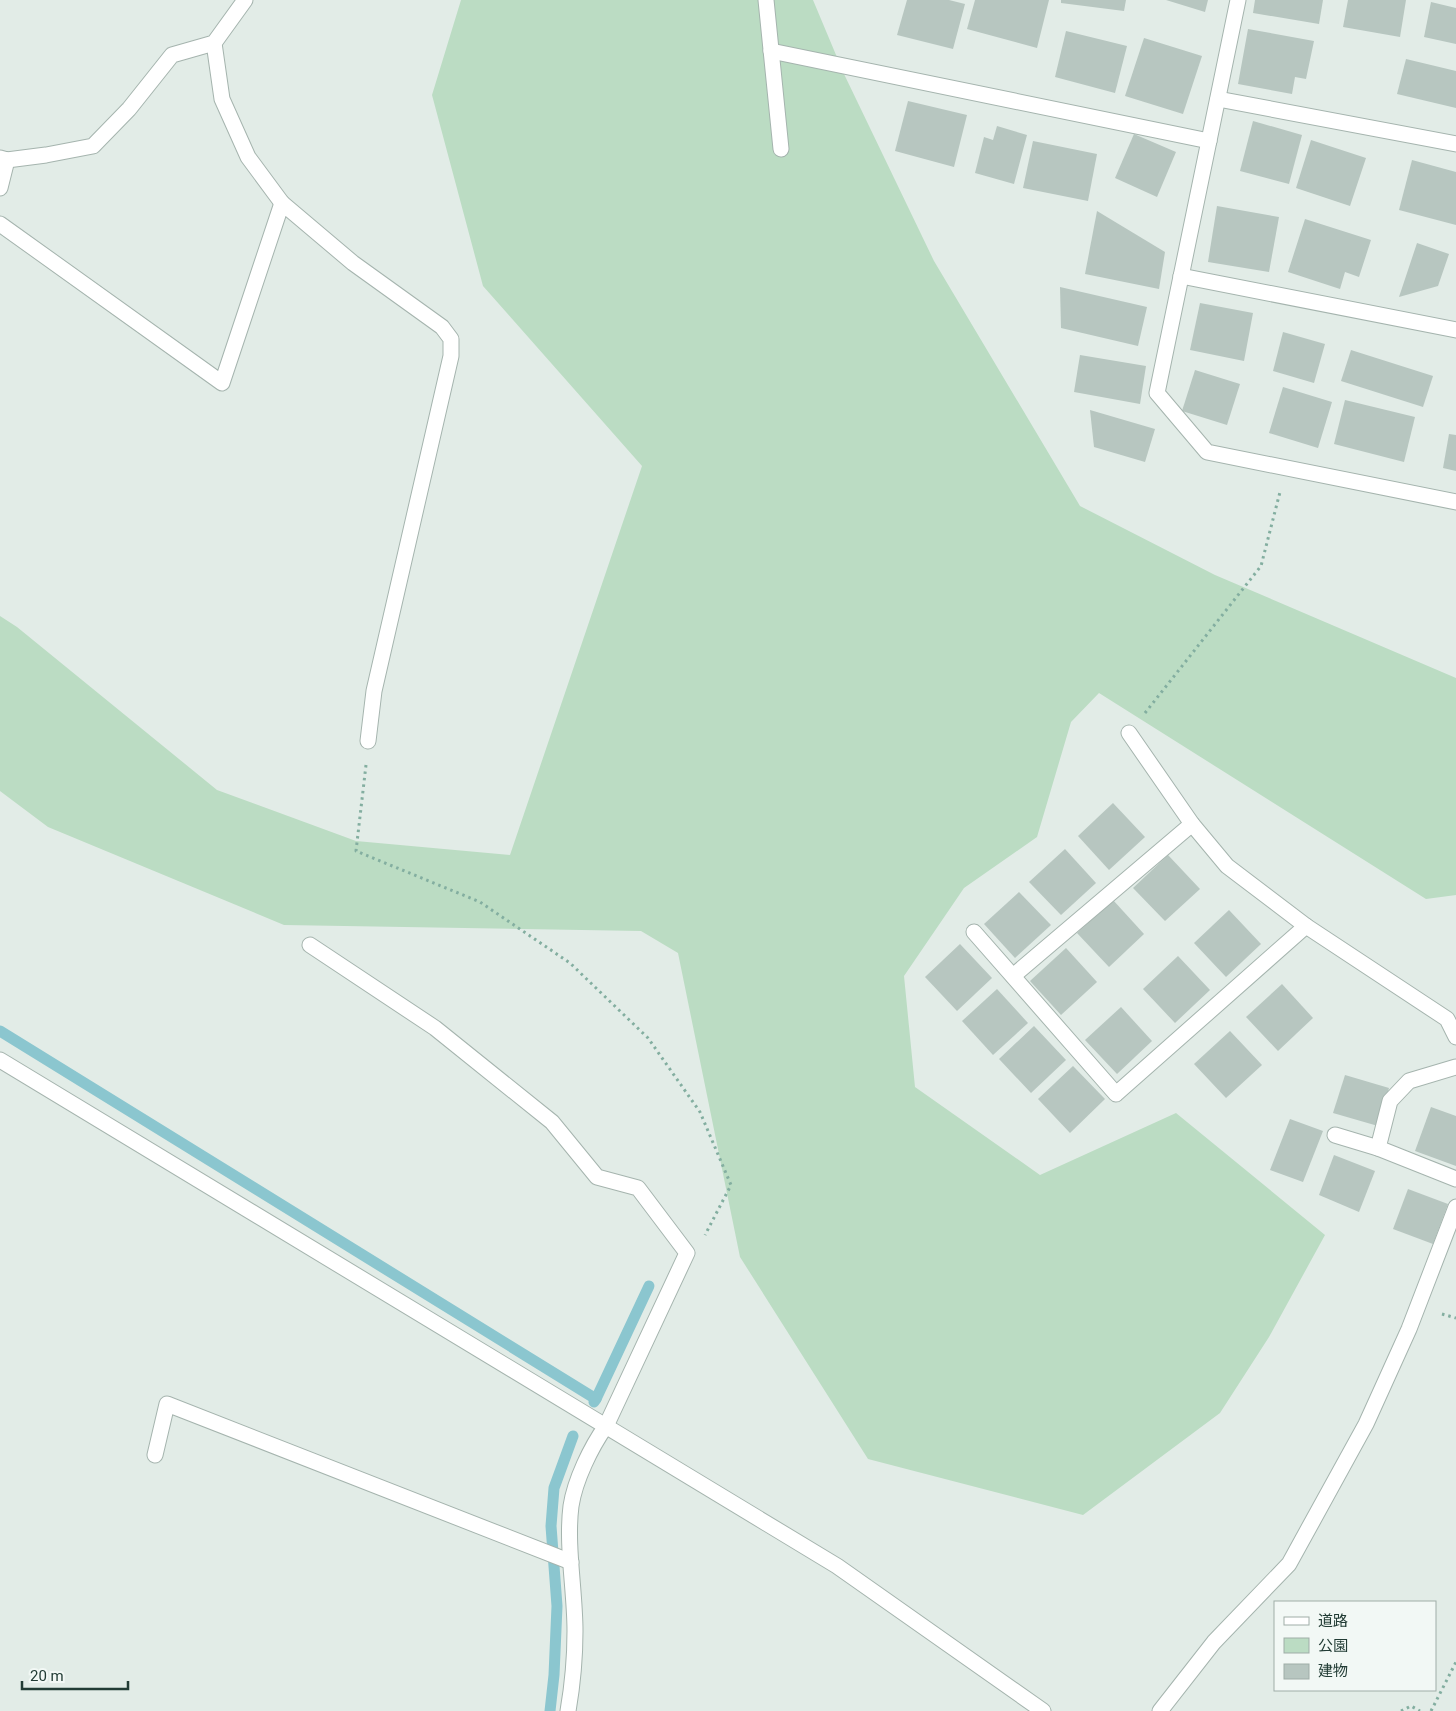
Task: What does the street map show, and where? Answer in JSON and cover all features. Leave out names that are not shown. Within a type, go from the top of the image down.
[{"type":"street","points":[[0,188],[3,159],[46,155],[93,146],[129,110],[172,55],[214,43],[245,0]]},
{"type":"street","points":[[766,0],[781,149]]},
{"type":"street","points":[[1238,0],[1157,393],[1207,452],[1456,502]]},
{"type":"street","points":[[214,43],[222,99],[248,157],[282,203],[353,263],[442,327],[451,339],[451,356],[374,690],[368,741]]},
{"type":"street","points":[[771,51],[1209,141]]},
{"type":"street","points":[[1218,99],[1456,144]]},
{"type":"street","points":[[0,224],[222,383],[282,203]]},
{"type":"street","points":[[1181,276],[1456,330]]},
{"type":"street","points":[[1129,733],[1192,824],[1227,866],[1306,926],[1452,1016],[1456,1037]]},
{"type":"street","points":[[1013,976],[1192,824]]},
{"type":"street","points":[[974,932],[1116,1094],[1306,926]]},
{"type":"street","points":[[310,945],[435,1028],[530,1104],[552,1122],[597,1177],[638,1188],[687,1253],[606,1426],[596,1440],[581,1472],[571,1505],[566,1560],[575,1632],[568,1711]]},
{"type":"street","points":[[0,1060],[837,1566],[1043,1711]]},
{"type":"street","points":[[1378,1148],[1390,1102],[1409,1081],[1456,1067]]},
{"type":"street","points":[[1335,1135],[1378,1148],[1456,1179]]},
{"type":"street","points":[[1160,1711],[1214,1642],[1289,1564],[1366,1424],[1409,1329],[1455,1214]]},
{"type":"street","points":[[155,1455],[167,1404],[566,1560]]},
{"type":"path","points":[[1129,733],[1261,566],[1286,468]]},
{"type":"path","points":[[368,741],[356,851],[480,902],[570,963],[648,1038],[700,1112],[731,1185],[703,1238],[687,1253]]},
{"type":"path","points":[[1431,1711],[1456,1662]]},
{"type":"path","points":[[1401,1711],[1411,1706],[1420,1711]]},
{"type":"green space","points":[[461,0],[813,0],[844,74],[934,261],[1080,506],[1215,575],[1456,678],[1456,895],[1426,899],[1099,693],[1071,722],[1037,837],[964,888],[904,976],[915,1087],[1040,1175],[1176,1113],[1325,1235],[1269,1337],[1220,1413],[1083,1515],[868,1459],[740,1257],[678,953],[641,931],[284,925],[48,827],[0,791],[0,616],[17,627],[217,790],[356,841],[510,855],[642,466],[483,286],[432,95]]},
{"type":"building","points":[[907,0],[949,0],[965,4],[953,49],[897,35]]},
{"type":"building","points":[[975,0],[1049,0],[1037,48],[967,29]]},
{"type":"building","points":[[1061,0],[1126,0],[1124,11],[1061,3]]},
{"type":"building","points":[[1166,0],[1208,0],[1205,12]]},
{"type":"building","points":[[1255,0],[1323,0],[1319,24],[1253,13]]},
{"type":"building","points":[[1348,0],[1406,0],[1400,37],[1343,27]]},
{"type":"building","points":[[1431,2],[1456,8],[1456,44],[1424,37]]},
{"type":"building","points":[[1248,29],[1314,41],[1306,79],[1295,77],[1292,94],[1238,84]]},
{"type":"building","points":[[1066,31],[1127,46],[1115,93],[1055,77]]},
{"type":"building","points":[[1144,38],[1202,56],[1183,114],[1125,96]]},
{"type":"building","points":[[1406,59],[1456,71],[1456,108],[1397,94]]},
{"type":"building","points":[[908,101],[967,115],[954,167],[895,151]]},
{"type":"building","points":[[1253,121],[1302,135],[1289,184],[1240,171]]},
{"type":"building","points":[[997,126],[1027,135],[1014,184],[975,173],[984,137],[993,140]]},
{"type":"building","points":[[1134,134],[1176,152],[1157,197],[1115,178]]},
{"type":"building","points":[[1311,140],[1366,158],[1350,206],[1296,188]]},
{"type":"building","points":[[1033,141],[1097,154],[1088,201],[1023,188]]},
{"type":"building","points":[[1412,160],[1456,172],[1456,225],[1399,210]]},
{"type":"building","points":[[1217,206],[1279,217],[1269,272],[1208,262]]},
{"type":"building","points":[[1097,211],[1165,252],[1159,289],[1085,274]]},
{"type":"building","points":[[1305,219],[1371,240],[1359,277],[1345,272],[1340,289],[1288,272]]},
{"type":"building","points":[[1417,243],[1449,254],[1438,286],[1399,297]]},
{"type":"building","points":[[1060,287],[1147,307],[1138,346],[1061,328]]},
{"type":"building","points":[[1200,303],[1253,313],[1244,361],[1190,350]]},
{"type":"building","points":[[1283,332],[1325,344],[1314,383],[1273,371]]},
{"type":"building","points":[[1351,350],[1433,376],[1423,407],[1341,381]]},
{"type":"building","points":[[1080,355],[1146,366],[1140,404],[1074,392]]},
{"type":"building","points":[[1195,370],[1240,384],[1227,425],[1182,411]]},
{"type":"building","points":[[1283,387],[1332,402],[1318,448],[1269,433]]},
{"type":"building","points":[[1345,400],[1415,417],[1404,462],[1334,444]]},
{"type":"building","points":[[1090,410],[1155,429],[1145,462],[1094,447]]},
{"type":"building","points":[[1449,434],[1456,435],[1456,471],[1443,468]]},
{"type":"building","points":[[1113,803],[1145,837],[1109,870],[1078,836]]},
{"type":"building","points":[[1065,849],[1096,883],[1061,915],[1029,882]]},
{"type":"building","points":[[1168,855],[1200,889],[1165,921],[1133,888]]},
{"type":"building","points":[[1019,892],[1051,925],[1015,958],[984,924]]},
{"type":"building","points":[[1113,900],[1144,934],[1109,967],[1077,933]]},
{"type":"building","points":[[1229,910],[1261,944],[1226,977],[1194,943]]},
{"type":"building","points":[[960,944],[992,978],[957,1011],[925,977]]},
{"type":"building","points":[[1066,948],[1097,982],[1061,1015],[1030,981]]},
{"type":"building","points":[[1178,956],[1210,990],[1175,1023],[1143,989]]},
{"type":"building","points":[[1282,984],[1313,1018],[1278,1051],[1246,1017]]},
{"type":"building","points":[[997,989],[1028,1023],[993,1055],[962,1021]]},
{"type":"building","points":[[1121,1007],[1152,1041],[1117,1074],[1085,1040]]},
{"type":"building","points":[[1034,1026],[1066,1060],[1031,1093],[999,1059]]},
{"type":"building","points":[[1230,1031],[1262,1065],[1226,1098],[1194,1064]]},
{"type":"building","points":[[1073,1066],[1105,1099],[1070,1133],[1038,1099]]},
{"type":"building","points":[[1345,1075],[1389,1088],[1378,1126],[1333,1113]]},
{"type":"building","points":[[1431,1107],[1456,1116],[1456,1166],[1415,1151]]},
{"type":"building","points":[[1290,1119],[1323,1131],[1303,1182],[1270,1170]]},
{"type":"building","points":[[1334,1155],[1375,1171],[1359,1212],[1319,1195]]},
{"type":"building","points":[[1408,1189],[1448,1204],[1433,1244],[1393,1229]]},
{"type":"waterway","points":[[0,1031],[596,1399],[594,1402]]},
{"type":"waterway","points":[[596,1399],[649,1286]]},
{"type":"waterway","points":[[550,1711],[554,1675],[557,1606],[551,1526],[554,1488],[573,1436]]}]
